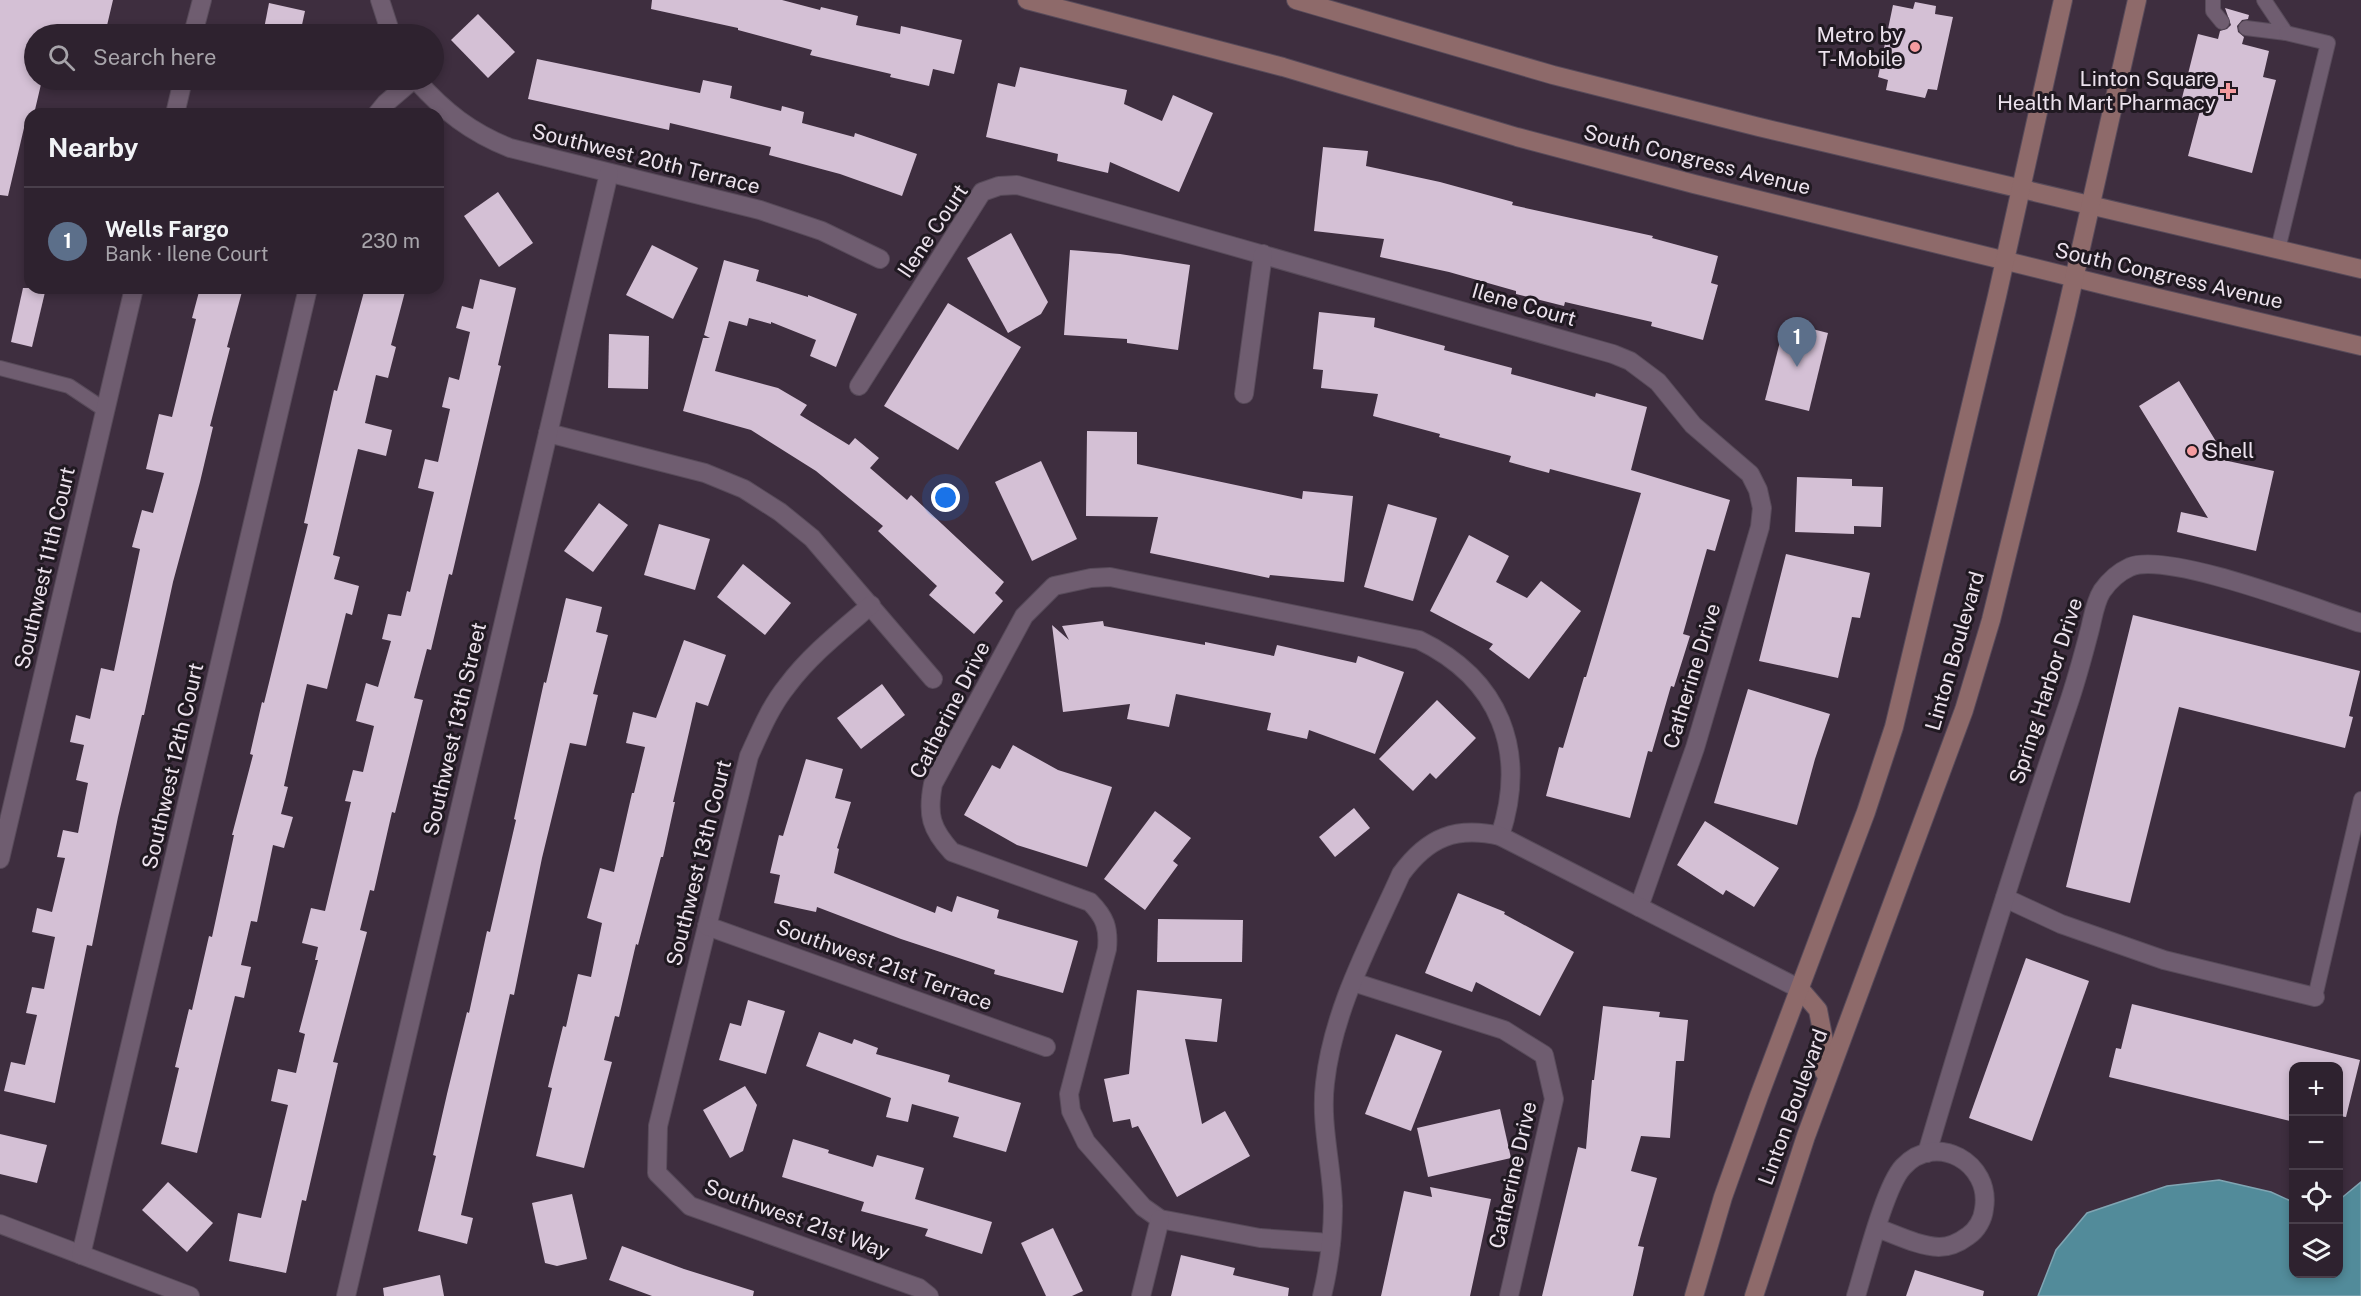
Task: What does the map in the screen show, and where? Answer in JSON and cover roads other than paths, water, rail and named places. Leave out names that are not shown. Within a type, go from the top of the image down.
[{"type":"main road","name":"South Congress Avenue","points":[[1027,0],[1283,66],[1539,143],[1694,184],[2361,346]]},
{"type":"main road","points":[[1296,0],[1553,75],[2361,269]]},
{"type":"main road","name":"Linton Boulevard","points":[[1694,1296],[1723,1197],[1866,812],[1894,726],[2005,260],[2063,0]]},
{"type":"main road","name":"Linton Boulevard","points":[[1754,1296],[1783,1201],[1967,699],[1991,620],[2074,278],[2137,0]]},
{"type":"main road","points":[[1800,988],[1818,1010],[1824,1041],[1823,1088]]},
{"type":"street","points":[[195,24],[201,0]]},
{"type":"street","points":[[380,0],[387,24]]},
{"type":"street","points":[[176,108],[181,90]]},
{"type":"street","points":[[382,108],[402,90]]},
{"type":"street","name":"Southwest 20th Terrace","points":[[425,90],[443,108]]},
{"type":"street","name":"Southwest 20th Terrace","points":[[444,109],[490,140],[510,148],[760,210],[822,231],[880,259]]},
{"type":"street","name":"Southwest 13th Street","points":[[346,1296],[609,173]]},
{"type":"street","name":"Ilene Court","points":[[859,386],[982,192],[999,186],[1017,185],[1622,358],[1645,371],[1658,382],[1693,424],[1719,450],[1736,462]]},
{"type":"street","points":[[1244,394],[1263,254]]},
{"type":"street","name":"Southwest 11th Court","points":[[0,859],[133,294]]},
{"type":"street","name":"Southwest 12th Court","points":[[81,1254],[307,294]]},
{"type":"street","points":[[548,433],[685,466],[744,489],[780,512],[812,538],[933,679]]},
{"type":"street","name":"Catherine Drive","points":[[1639,907],[1695,748],[1760,527],[1762,508],[1758,490],[1750,474],[1736,462]]},
{"type":"street","name":"Spring Harbor Drive","points":[[1927,1154],[1991,938],[2073,690],[2095,608],[2102,591],[2114,577],[2130,567],[2148,563],[2167,564],[2213,575],[2361,623]]},
{"type":"street","name":"Catherine Drive","points":[[1331,1243],[1260,1238],[1160,1219],[1143,1207],[1086,1142],[1071,1111],[1069,1094],[1107,950],[1108,931],[1102,915],[1090,902],[952,852],[939,838],[931,821],[930,802],[933,784],[1024,616],[1054,586],[1091,578],[1110,577],[1419,640],[1451,658],[1478,683],[1498,714],[1509,749],[1512,767],[1510,800],[1500,836]]},
{"type":"street","name":"Southwest 13th Court","points":[[657,1173],[658,1126],[743,775],[765,720],[786,687],[812,656],[871,605]]},
{"type":"street","points":[[1322,1296],[1331,1243],[1333,1204],[1325,1128],[1324,1085],[1332,1041],[1353,982],[1401,874],[1412,858],[1427,845],[1462,832],[1482,831],[1500,836],[1800,988]]},
{"type":"street","points":[[2005,898],[2061,924],[2164,960],[2315,997]]},
{"type":"street","name":"Southwest 21st Terrace","points":[[707,926],[1046,1047]]},
{"type":"street","name":"Catherine Drive","points":[[1353,982],[1504,1030],[1544,1055],[1554,1099],[1509,1296]]},
{"type":"street","points":[[1856,1296],[1878,1228],[1893,1183],[1903,1167],[1918,1156],[1936,1151],[1955,1154],[1971,1164],[1982,1179],[1986,1197],[1983,1216],[1974,1232],[1959,1243],[1940,1247],[1922,1244],[1878,1228]]},
{"type":"street","name":"Southwest 21st Way","points":[[657,1173],[690,1206],[919,1288],[929,1296]]},
{"type":"street","points":[[1141,1296],[1160,1219]]},
{"type":"street","points":[[0,1224],[190,1296]]},
{"type":"lane","points":[[2213,0],[2213,11],[2222,22]]},
{"type":"lane","points":[[2264,0],[2286,33]]},
{"type":"lane","points":[[2246,28],[2286,33],[2328,43],[2278,249]]},
{"type":"lane","points":[[0,368],[69,386],[105,410]]},
{"type":"lane","points":[[2315,997],[2361,799]]},
{"type":"water","points":[[2219,1180],[2271,1192],[2289,1200],[2289,1278],[2343,1278],[2343,1197],[2361,1182],[2361,1296],[2038,1296],[2056,1250],[2087,1213],[2167,1186]]},
{"type":"place","name":"Metro by T-Mobile","points":[[1915,47]]},
{"type":"place","name":"Linton Square Health Mart Pharmacy","points":[[2228,91]]},
{"type":"place","name":"Wells Fargo","points":[[1797,367]]},
{"type":"place","name":"Shell","points":[[2192,451]]}]
